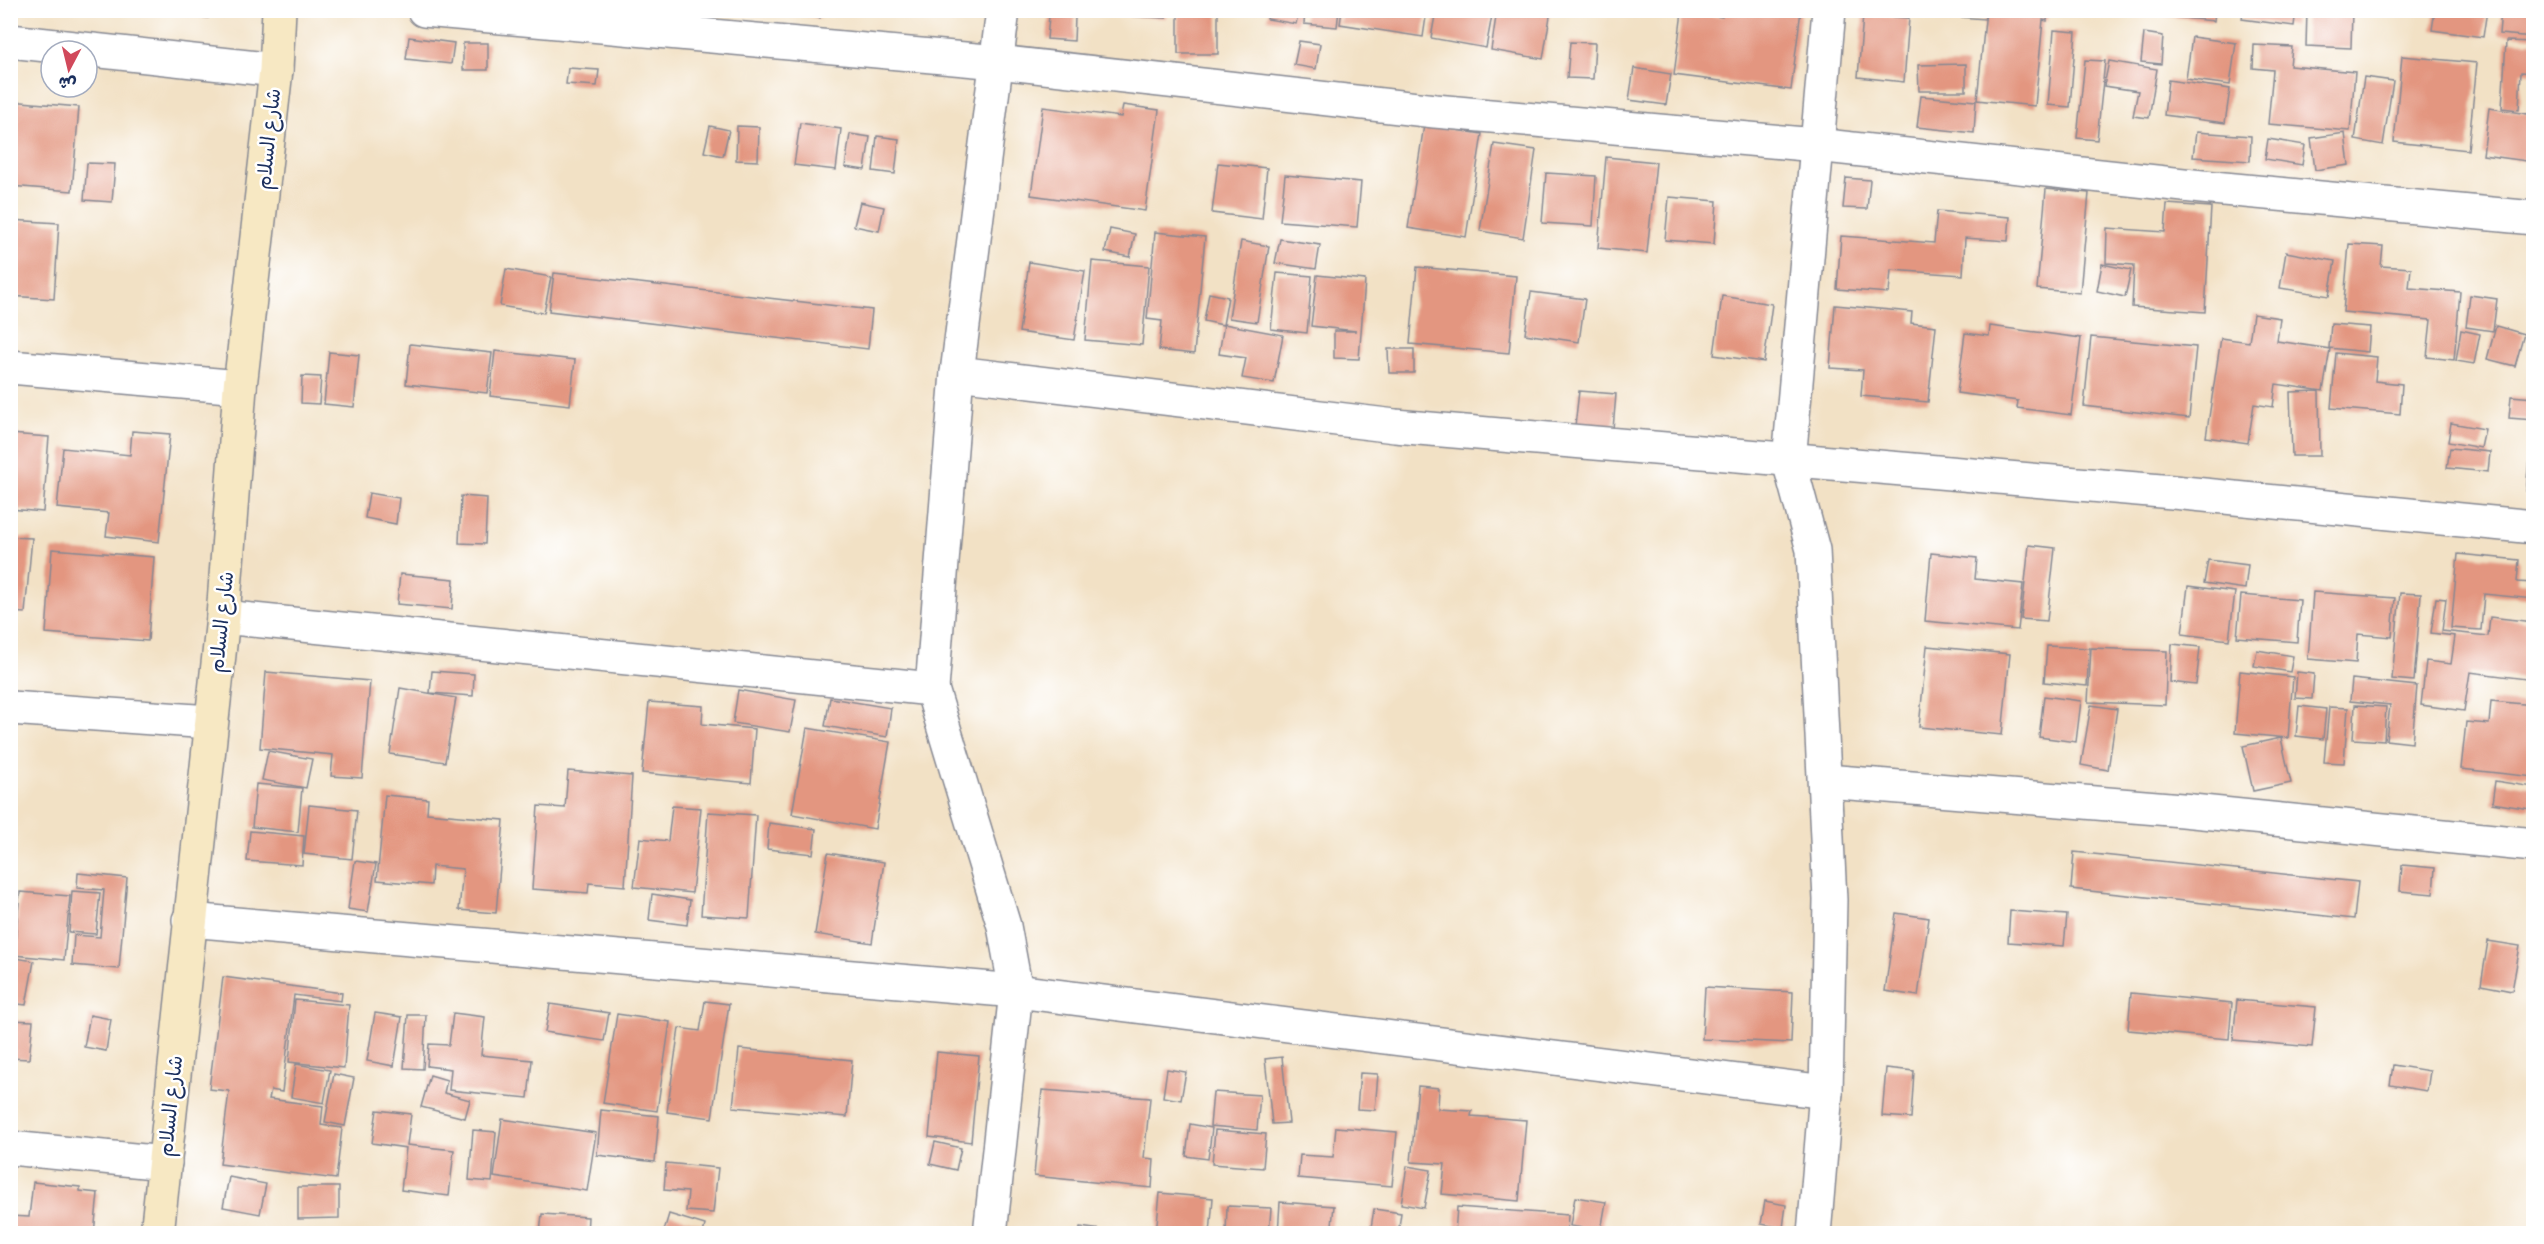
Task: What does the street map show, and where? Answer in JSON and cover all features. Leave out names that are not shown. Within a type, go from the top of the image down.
[{"type":"street","name":"شارع السلام","points":[[157,1233],[223,617],[240,387],[276,70],[279,10]]},
{"type":"street","points":[[424,10],[998,63],[1435,111],[1816,145],[2213,188],[2534,218]]},
{"type":"street","points":[[990,1233],[1016,991],[1004,926],[932,689],[957,373],[1003,10]]},
{"type":"street","points":[[1814,1233],[1826,1092],[1830,900],[1813,550],[1789,461],[1829,10]]},
{"type":"street","points":[[10,41],[276,70]]},
{"type":"street","points":[[10,367],[240,387]]},
{"type":"street","points":[[957,373],[1395,426],[2173,492],[2534,527]]},
{"type":"street","points":[[223,617],[932,689]]},
{"type":"street","points":[[10,708],[210,722]]},
{"type":"street","points":[[1826,781],[2182,810],[2534,845]]},
{"type":"street","points":[[189,920],[1016,991],[1826,1092]]},
{"type":"street","points":[[10,1148],[165,1163]]},
{"type":"building","points":[[179,10],[209,10],[208,18],[178,14]]},
{"type":"building","points":[[764,10],[821,10],[820,18]]},
{"type":"building","points":[[1086,10],[1166,10],[1166,18],[1086,14]]},
{"type":"building","points":[[1178,10],[1218,10],[1218,54],[1178,54]]},
{"type":"building","points":[[1269,10],[1299,10],[1296,24],[1267,19]]},
{"type":"building","points":[[1305,10],[1339,10],[1337,27],[1304,24]]},
{"type":"building","points":[[1342,10],[1427,10],[1423,37],[1340,24]]},
{"type":"building","points":[[1436,10],[1493,10],[1486,48],[1431,38]]},
{"type":"building","points":[[1497,10],[1551,10],[1543,59],[1491,50]]},
{"type":"building","points":[[1723,10],[1801,10],[1791,90],[1674,75],[1682,12],[1722,17]]},
{"type":"building","points":[[1934,10],[1985,10],[1985,19],[1934,15]]},
{"type":"building","points":[[1986,10],[2048,10],[2047,21],[2043,20],[2035,106],[1977,100]]},
{"type":"building","points":[[2164,10],[2215,10],[2214,21],[2163,16]]},
{"type":"building","points":[[2243,10],[2296,10],[2294,26],[2242,19]]},
{"type":"building","points":[[2307,10],[2352,10],[2351,48],[2306,46]]},
{"type":"building","points":[[2435,10],[2487,10],[2483,37],[2432,30]]},
{"type":"building","points":[[2501,10],[2534,10],[2534,37],[2499,34]]},
{"type":"building","points":[[1863,15],[1909,18],[1904,82],[1858,77]]},
{"type":"building","points":[[1049,16],[1075,17],[1074,41],[1047,39]]},
{"type":"building","points":[[2054,30],[2076,32],[2070,107],[2048,105]]},
{"type":"building","points":[[2144,33],[2163,36],[2161,64],[2141,62]]},
{"type":"building","points":[[409,37],[454,43],[451,64],[406,59]]},
{"type":"building","points":[[2192,37],[2236,43],[2230,85],[2186,79]]},
{"type":"building","points":[[1299,41],[1320,44],[1316,69],[1294,65]]},
{"type":"building","points":[[2506,41],[2534,42],[2534,73],[2521,72],[2519,110],[2502,108]]},
{"type":"building","points":[[1570,42],[1595,43],[1593,79],[1567,78]]},
{"type":"building","points":[[463,43],[488,43],[488,70],[463,70]]},
{"type":"building","points":[[2254,45],[2292,47],[2290,66],[2355,72],[2350,131],[2268,124],[2273,70],[2253,68]]},
{"type":"building","points":[[2402,56],[2477,63],[2468,150],[2394,142]]},
{"type":"building","points":[[2085,60],[2105,61],[2097,140],[2077,138]]},
{"type":"building","points":[[2109,61],[2157,69],[2149,118],[2133,116],[2138,91],[2104,86]]},
{"type":"building","points":[[1966,64],[1966,91],[1919,91],[1918,65]]},
{"type":"building","points":[[568,68],[599,70],[597,86],[566,84]]},
{"type":"building","points":[[1634,68],[1671,74],[1666,105],[1629,100]]},
{"type":"building","points":[[2364,77],[2393,81],[2383,145],[2355,140]]},
{"type":"building","points":[[2168,80],[2230,89],[2225,123],[2164,115]]},
{"type":"building","points":[[1921,96],[1976,101],[1974,133],[1917,127]]},
{"type":"building","points":[[10,101],[79,107],[72,191],[10,186]]},
{"type":"building","points":[[1123,105],[1159,110],[1145,211],[1031,195],[1043,107],[1121,117]]},
{"type":"building","points":[[2489,108],[2534,115],[2534,162],[2483,155]]},
{"type":"building","points":[[800,123],[841,129],[836,170],[794,165]]},
{"type":"building","points":[[1424,125],[1482,134],[1466,237],[1408,228]]},
{"type":"building","points":[[710,126],[729,130],[723,156],[704,152]]},
{"type":"building","points":[[737,126],[759,127],[758,161],[736,160]]},
{"type":"building","points":[[2196,132],[2251,136],[2250,161],[2193,157]]},
{"type":"building","points":[[2345,133],[2349,165],[2315,170],[2311,138]]},
{"type":"building","points":[[850,134],[870,137],[865,170],[845,167]]},
{"type":"building","points":[[877,136],[899,139],[895,174],[873,171]]},
{"type":"building","points":[[2268,139],[2305,145],[2302,165],[2265,159]]},
{"type":"building","points":[[1494,144],[1536,150],[1523,238],[1480,231]]},
{"type":"building","points":[[1606,157],[1656,162],[1647,253],[1598,248]]},
{"type":"building","points":[[87,163],[115,164],[112,202],[84,200]]},
{"type":"building","points":[[1218,163],[1267,168],[1262,219],[1212,213]]},
{"type":"building","points":[[1546,173],[1596,176],[1593,226],[1542,223]]},
{"type":"building","points":[[1285,175],[1361,182],[1357,227],[1280,221]]},
{"type":"building","points":[[1846,178],[1870,180],[1867,209],[1843,208]]},
{"type":"building","points":[[2046,189],[2089,193],[2080,293],[2037,289]]},
{"type":"building","points":[[1669,197],[1717,201],[1714,244],[1665,240]]},
{"type":"building","points":[[860,202],[884,207],[879,231],[854,226]]},
{"type":"building","points":[[2167,204],[2211,207],[2205,312],[2132,307],[2134,265],[2106,263],[2107,228],[2165,232]]},
{"type":"building","points":[[1937,211],[2010,217],[2008,241],[1965,238],[1963,275],[1891,270],[1889,293],[1837,289],[1841,236],[1934,243]]},
{"type":"building","points":[[10,220],[59,223],[54,299],[10,296]]},
{"type":"building","points":[[1110,229],[1135,234],[1130,257],[1105,252]]},
{"type":"building","points":[[1155,232],[1205,237],[1194,354],[1159,350],[1162,321],[1147,319]]},
{"type":"building","points":[[1280,239],[1320,245],[1316,269],[1275,263]]},
{"type":"building","points":[[1241,241],[1269,246],[1257,322],[1229,318]]},
{"type":"building","points":[[2349,244],[2383,246],[2381,266],[2411,268],[2409,288],[2460,292],[2454,360],[2427,357],[2431,320],[2343,312]]},
{"type":"building","points":[[2286,252],[2335,261],[2329,296],[2280,288]]},
{"type":"building","points":[[1092,261],[1149,266],[1142,345],[1085,340]]},
{"type":"building","points":[[1029,262],[1085,271],[1074,340],[1019,332]]},
{"type":"building","points":[[2102,264],[2131,270],[2125,297],[2097,291]]},
{"type":"building","points":[[1417,267],[1516,276],[1509,353],[1410,344]]},
{"type":"building","points":[[506,269],[551,277],[544,313],[500,306]]},
{"type":"building","points":[[554,273],[872,310],[868,349],[549,311]]},
{"type":"building","points":[[1277,273],[1312,276],[1307,333],[1271,329]]},
{"type":"building","points":[[1317,275],[1365,280],[1359,359],[1334,358],[1334,331],[1356,331],[1311,326]]},
{"type":"building","points":[[1531,292],[1585,299],[1579,342],[1525,334]]},
{"type":"building","points":[[1209,293],[1228,297],[1223,325],[1204,321]]},
{"type":"building","points":[[2470,295],[2497,299],[2493,331],[2466,327]]},
{"type":"building","points":[[1722,296],[1772,304],[1764,362],[1714,355]]},
{"type":"building","points":[[1835,305],[1912,312],[1911,323],[1936,326],[1928,402],[1861,396],[1863,370],[1830,368]]},
{"type":"building","points":[[2253,314],[2280,318],[2277,341],[2330,349],[2323,391],[2276,384],[2273,407],[2254,404],[2248,443],[2206,437],[2221,338],[2249,342]]},
{"type":"building","points":[[1224,324],[1283,335],[1274,383],[1242,378],[1246,358],[1219,354]]},
{"type":"building","points":[[2331,324],[2370,327],[2368,352],[2329,348]]},
{"type":"building","points":[[1990,326],[2081,338],[2071,415],[2017,408],[2018,401],[1957,393],[1965,333],[1989,336]]},
{"type":"building","points":[[2496,326],[2524,334],[2515,366],[2487,359]]},
{"type":"building","points":[[2461,330],[2480,334],[2474,364],[2456,361]]},
{"type":"building","points":[[2091,337],[2196,347],[2189,418],[2084,406]]},
{"type":"building","points":[[410,344],[492,353],[487,393],[406,384]]},
{"type":"building","points":[[1388,349],[1414,349],[1414,373],[1389,373]]},
{"type":"building","points":[[495,351],[575,360],[570,405],[490,396]]},
{"type":"building","points":[[329,352],[359,355],[354,407],[324,404]]},
{"type":"building","points":[[2336,353],[2377,357],[2375,381],[2402,384],[2400,414],[2331,408]]},
{"type":"building","points":[[302,376],[321,377],[319,404],[301,403]]},
{"type":"building","points":[[1579,391],[1616,394],[1613,429],[1575,426]]},
{"type":"building","points":[[2319,391],[2320,456],[2292,456],[2290,392]]},
{"type":"building","points":[[2511,396],[2534,398],[2534,420],[2509,418]]},
{"type":"building","points":[[2451,423],[2485,429],[2481,448],[2448,442]]},
{"type":"building","points":[[2532,426],[2534,426],[2534,492],[2526,491]]},
{"type":"building","points":[[132,431],[170,434],[159,542],[106,536],[109,513],[57,508],[63,448],[130,455]]},
{"type":"building","points":[[10,434],[49,437],[43,512],[10,509]]},
{"type":"building","points":[[2450,448],[2490,452],[2488,472],[2447,468]]},
{"type":"building","points":[[369,493],[399,498],[396,524],[365,518]]},
{"type":"building","points":[[461,496],[487,498],[485,544],[459,543]]},
{"type":"building","points":[[10,537],[32,538],[25,613],[10,612]]},
{"type":"building","points":[[2029,545],[2055,548],[2047,621],[2021,619]]},
{"type":"building","points":[[52,549],[154,557],[148,641],[46,633]]},
{"type":"building","points":[[1931,553],[1977,558],[1975,579],[2023,584],[2018,630],[1925,621]]},
{"type":"building","points":[[2458,554],[2519,560],[2517,582],[2534,583],[2534,599],[2484,594],[2481,630],[2451,628]]},
{"type":"building","points":[[2208,560],[2248,565],[2245,589],[2204,583]]},
{"type":"building","points":[[400,574],[454,579],[452,609],[397,604]]},
{"type":"building","points":[[2188,586],[2235,592],[2229,640],[2182,634]]},
{"type":"building","points":[[2313,592],[2395,598],[2392,637],[2358,634],[2356,663],[2308,659]]},
{"type":"building","points":[[2400,593],[2421,594],[2414,681],[2392,679]]},
{"type":"building","points":[[2241,595],[2300,600],[2297,642],[2237,637]]},
{"type":"building","points":[[2436,598],[2446,599],[2442,631],[2488,636],[2490,617],[2534,622],[2534,680],[2470,672],[2464,711],[2421,705],[2426,661],[2451,664],[2455,636],[2431,633]]},
{"type":"building","points":[[2172,644],[2200,647],[2196,685],[2170,682]]},
{"type":"building","points":[[1927,646],[2010,654],[2002,735],[1919,727]]},
{"type":"building","points":[[2047,646],[2089,648],[2087,686],[2044,682]]},
{"type":"building","points":[[2091,648],[2167,651],[2165,705],[2088,702]]},
{"type":"building","points":[[2257,650],[2293,656],[2290,672],[2254,666]]},
{"type":"building","points":[[432,671],[474,674],[473,696],[430,693]]},
{"type":"building","points":[[2240,671],[2293,677],[2288,738],[2235,733]]},
{"type":"building","points":[[266,672],[370,681],[362,778],[331,776],[333,755],[260,748]]},
{"type":"building","points":[[2297,672],[2314,674],[2312,699],[2295,698]]},
{"type":"building","points":[[2352,679],[2417,686],[2412,743],[2386,740],[2390,705],[2350,701]]},
{"type":"building","points":[[400,688],[456,698],[445,762],[390,754]]},
{"type":"building","points":[[738,690],[796,700],[790,732],[733,723]]},
{"type":"building","points":[[2044,696],[2081,701],[2076,742],[2039,737]]},
{"type":"building","points":[[830,698],[891,708],[887,737],[825,726]]},
{"type":"building","points":[[2491,701],[2534,705],[2534,777],[2461,769],[2466,722],[2489,724]]},
{"type":"building","points":[[649,702],[703,706],[702,724],[755,729],[751,783],[642,773]]},
{"type":"building","points":[[2091,705],[2117,709],[2108,770],[2081,765]]},
{"type":"building","points":[[2355,705],[2386,707],[2384,741],[2353,739]]},
{"type":"building","points":[[2299,706],[2326,709],[2323,739],[2296,736]]},
{"type":"building","points":[[2329,707],[2348,708],[2344,763],[2324,762]]},
{"type":"building","points":[[807,728],[890,742],[875,829],[792,814]]},
{"type":"building","points":[[2281,738],[2291,783],[2253,791],[2243,746]]},
{"type":"building","points":[[268,751],[312,759],[306,788],[262,780]]},
{"type":"building","points":[[568,771],[632,776],[625,886],[589,883],[588,893],[532,889],[538,806],[565,808]]},
{"type":"building","points":[[2495,781],[2534,787],[2530,809],[2492,803]]},
{"type":"building","points":[[256,784],[302,788],[298,832],[252,827]]},
{"type":"building","points":[[385,795],[428,799],[427,813],[504,820],[496,913],[459,910],[463,869],[432,866],[431,885],[377,880]]},
{"type":"building","points":[[309,805],[357,810],[352,859],[304,854]]},
{"type":"building","points":[[672,806],[701,808],[692,893],[634,887],[640,838],[668,841]]},
{"type":"building","points":[[708,812],[756,815],[749,918],[701,915]]},
{"type":"building","points":[[769,823],[816,829],[813,854],[767,849]]},
{"type":"building","points":[[250,831],[304,836],[302,865],[247,861]]},
{"type":"building","points":[[2074,852],[2358,882],[2354,919],[2071,889]]},
{"type":"building","points":[[828,853],[884,862],[872,943],[815,934]]},
{"type":"building","points":[[355,861],[376,864],[368,912],[348,909]]},
{"type":"building","points":[[2402,865],[2435,868],[2433,894],[2400,891]]},
{"type":"building","points":[[78,873],[127,878],[119,969],[72,965],[74,935],[100,937],[104,890],[77,888]]},
{"type":"building","points":[[72,891],[100,893],[96,934],[69,932]]},
{"type":"building","points":[[20,892],[70,896],[64,960],[14,955]]},
{"type":"building","points":[[652,894],[690,900],[687,925],[649,920]]},
{"type":"building","points":[[2010,911],[2067,915],[2064,946],[2008,942]]},
{"type":"building","points":[[1896,913],[1929,918],[1918,996],[1885,991]]},
{"type":"building","points":[[2488,941],[2520,946],[2512,991],[2481,985]]},
{"type":"building","points":[[10,957],[34,961],[26,1005],[10,1003]]},
{"type":"building","points":[[223,977],[342,993],[341,1001],[294,995],[282,1092],[271,1090],[269,1099],[323,1106],[321,1125],[342,1128],[336,1179],[220,1164],[229,1091],[209,1089]]},
{"type":"building","points":[[1705,987],[1793,992],[1791,1043],[1702,1039]]},
{"type":"building","points":[[2131,993],[2232,1003],[2229,1039],[2128,1030]]},
{"type":"building","points":[[295,1000],[349,1005],[344,1068],[289,1062]]},
{"type":"building","points":[[2237,1000],[2316,1007],[2312,1047],[2233,1040]]},
{"type":"building","points":[[705,1001],[729,1004],[712,1118],[667,1112],[679,1028],[700,1031]]},
{"type":"building","points":[[550,1004],[609,1013],[604,1041],[545,1032]]},
{"type":"building","points":[[375,1013],[402,1017],[394,1066],[367,1061]]},
{"type":"building","points":[[453,1013],[485,1017],[481,1055],[532,1060],[528,1098],[449,1090],[451,1069],[427,1066],[429,1044],[449,1045]]},
{"type":"building","points":[[617,1014],[670,1022],[657,1111],[603,1103]]},
{"type":"building","points":[[90,1015],[111,1019],[106,1051],[84,1047]]},
{"type":"building","points":[[408,1015],[426,1015],[423,1069],[404,1068]]},
{"type":"building","points":[[10,1020],[33,1021],[29,1059],[10,1058]]},
{"type":"building","points":[[739,1049],[852,1060],[847,1117],[733,1107]]},
{"type":"building","points":[[937,1052],[979,1056],[971,1142],[929,1137]]},
{"type":"building","points":[[1282,1057],[1289,1123],[1272,1124],[1265,1059]]},
{"type":"building","points":[[296,1064],[330,1070],[324,1103],[291,1097]]},
{"type":"building","points":[[2393,1065],[2430,1071],[2427,1091],[2390,1085]]},
{"type":"building","points":[[1886,1068],[1914,1071],[1911,1118],[1882,1116]]},
{"type":"building","points":[[1167,1069],[1186,1072],[1181,1100],[1163,1097]]},
{"type":"building","points":[[1360,1073],[1378,1074],[1375,1110],[1357,1109]]},
{"type":"building","points":[[334,1074],[354,1078],[345,1126],[325,1122]]},
{"type":"building","points":[[430,1075],[447,1080],[444,1093],[470,1100],[465,1118],[421,1107]]},
{"type":"building","points":[[1418,1086],[1439,1088],[1438,1109],[1472,1111],[1471,1116],[1526,1120],[1519,1201],[1442,1194],[1445,1164],[1411,1162]]},
{"type":"building","points":[[1042,1090],[1150,1098],[1144,1158],[1154,1159],[1152,1188],[1034,1176]]},
{"type":"building","points":[[1213,1092],[1260,1095],[1257,1130],[1210,1126]]},
{"type":"building","points":[[377,1110],[411,1114],[407,1145],[454,1150],[449,1196],[401,1190],[406,1148],[372,1143]]},
{"type":"building","points":[[601,1110],[659,1116],[655,1162],[597,1155]]},
{"type":"building","points":[[502,1119],[596,1133],[587,1191],[494,1177]]},
{"type":"building","points":[[1190,1124],[1212,1128],[1208,1159],[1186,1156]]},
{"type":"building","points":[[1336,1127],[1397,1132],[1392,1186],[1298,1178],[1300,1155],[1333,1157]]},
{"type":"building","points":[[473,1130],[496,1132],[492,1182],[469,1180]]},
{"type":"building","points":[[1215,1130],[1266,1134],[1263,1168],[1212,1164]]},
{"type":"building","points":[[935,1142],[961,1148],[956,1170],[930,1164]]},
{"type":"building","points":[[666,1163],[718,1168],[713,1213],[686,1211],[688,1192],[664,1190]]},
{"type":"building","points":[[1407,1166],[1431,1170],[1424,1208],[1401,1204]]},
{"type":"building","points":[[229,1177],[266,1184],[260,1214],[223,1207]]},
{"type":"building","points":[[33,1182],[80,1187],[80,1191],[98,1193],[94,1234],[10,1234],[10,1216],[29,1217]]},
{"type":"building","points":[[298,1187],[339,1187],[339,1218],[298,1219]]},
{"type":"building","points":[[1160,1193],[1213,1198],[1210,1234],[1156,1234]]},
{"type":"building","points":[[1575,1197],[1606,1202],[1601,1231],[1570,1226]]},
{"type":"building","points":[[1765,1201],[1786,1205],[1783,1228],[1761,1224]]},
{"type":"building","points":[[1280,1202],[1334,1206],[1331,1234],[1278,1234]]},
{"type":"building","points":[[1227,1206],[1271,1208],[1269,1234],[1226,1234]]},
{"type":"building","points":[[1457,1207],[1568,1215],[1567,1234],[1455,1234]]},
{"type":"building","points":[[1374,1209],[1401,1213],[1398,1234],[1370,1234]]},
{"type":"building","points":[[542,1214],[588,1217],[587,1234],[540,1234]]},
{"type":"building","points":[[669,1214],[705,1225],[703,1234],[663,1234]]},
{"type":"building","points":[[1080,1227],[1115,1232],[1115,1234],[1079,1234]]}]
